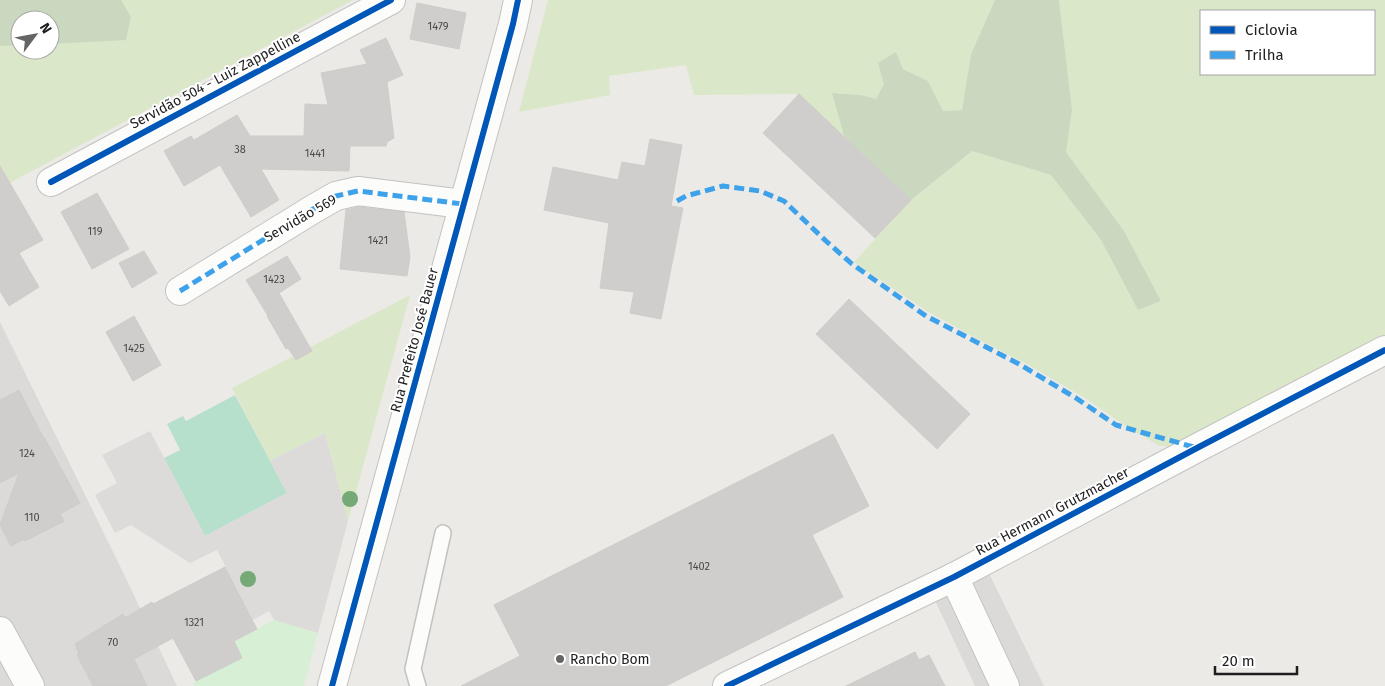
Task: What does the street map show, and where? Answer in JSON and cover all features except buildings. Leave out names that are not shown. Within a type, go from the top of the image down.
[{"type":"street","name":"Servidão 504 - Luiz Zappelline","points":[[51,182],[391,0]]},
{"type":"street","name":"Rua Prefeito José Bauer","points":[[332,686],[518,0]]},
{"type":"street","name":"Servidão 569","points":[[180,291],[336,196],[358,191],[463,204]]},
{"type":"street","name":"Rua Hermann Grutzmacher","points":[[727,686],[954,577],[1385,350]]},
{"type":"street","points":[[954,577],[1005,686]]},
{"type":"street","points":[[0,631],[8,666],[30,686]]},
{"type":"lane","points":[[418,686],[413,669],[443,533]]},
{"type":"shaded area","points":[[0,322],[120,566],[177,686],[0,686]]},
{"type":"shaded area","points":[[150,431],[205,536],[287,493],[270,461],[325,433],[348,521],[318,633],[274,620],[269,611],[253,620],[217,550],[190,563],[131,525],[115,533],[95,495],[117,483],[102,455]]},
{"type":"shaded area","points":[[987,569],[1044,686],[975,686],[933,596]]},
{"type":"green space","points":[[0,0],[353,0],[0,188]]},
{"type":"green space","points":[[0,0],[121,0],[131,17],[126,40],[60,43],[60,10],[10,10],[10,46],[0,46]]},
{"type":"green space","points":[[548,0],[995,0],[971,54],[962,110],[943,111],[928,81],[903,69],[896,52],[876,99],[861,95],[832,93],[844,136],[799,94],[694,95],[686,65],[609,76],[610,95],[519,112]]},
{"type":"green space","points":[[995,0],[1059,0],[1072,110],[1066,152],[1124,231],[1161,301],[1138,310],[1101,240],[1051,175],[972,151],[911,200],[844,136],[832,93],[861,95],[876,99],[884,84],[878,63],[896,52],[903,69],[928,81],[943,111],[962,110],[971,54]]},
{"type":"green space","points":[[1059,0],[1385,0],[1385,344],[1179,449],[1158,445],[1130,429],[1085,398],[1027,364],[925,310],[854,262],[911,200],[972,151],[1051,175],[1101,240],[1138,310],[1161,301],[1124,231],[1066,152],[1072,110]]},
{"type":"green space","points":[[410,295],[348,521],[325,433],[270,461],[232,388]]},
{"type":"green space","points":[[235,395],[287,493],[205,536],[164,458],[180,450],[167,424],[183,416],[186,421]]},
{"type":"green space","points":[[274,620],[318,633],[304,686],[195,686],[193,683],[196,681],[242,658],[234,641]]},
{"type":"marked path","points":[[677,201],[686,196],[723,186],[760,191],[784,201],[852,264],[926,316],[1019,364],[1076,398],[1116,425],[1197,448]]},
{"type":"marked path","points":[[180,291],[336,196],[358,191],[463,204]]},
{"type":"cycle path","points":[[51,182],[391,0]]},
{"type":"cycle path","points":[[332,686],[518,0]]},
{"type":"cycle path","points":[[727,686],[954,577],[1385,350]]},
{"type":"place","name":"Rancho Bom","points":[[560,659]]}]
